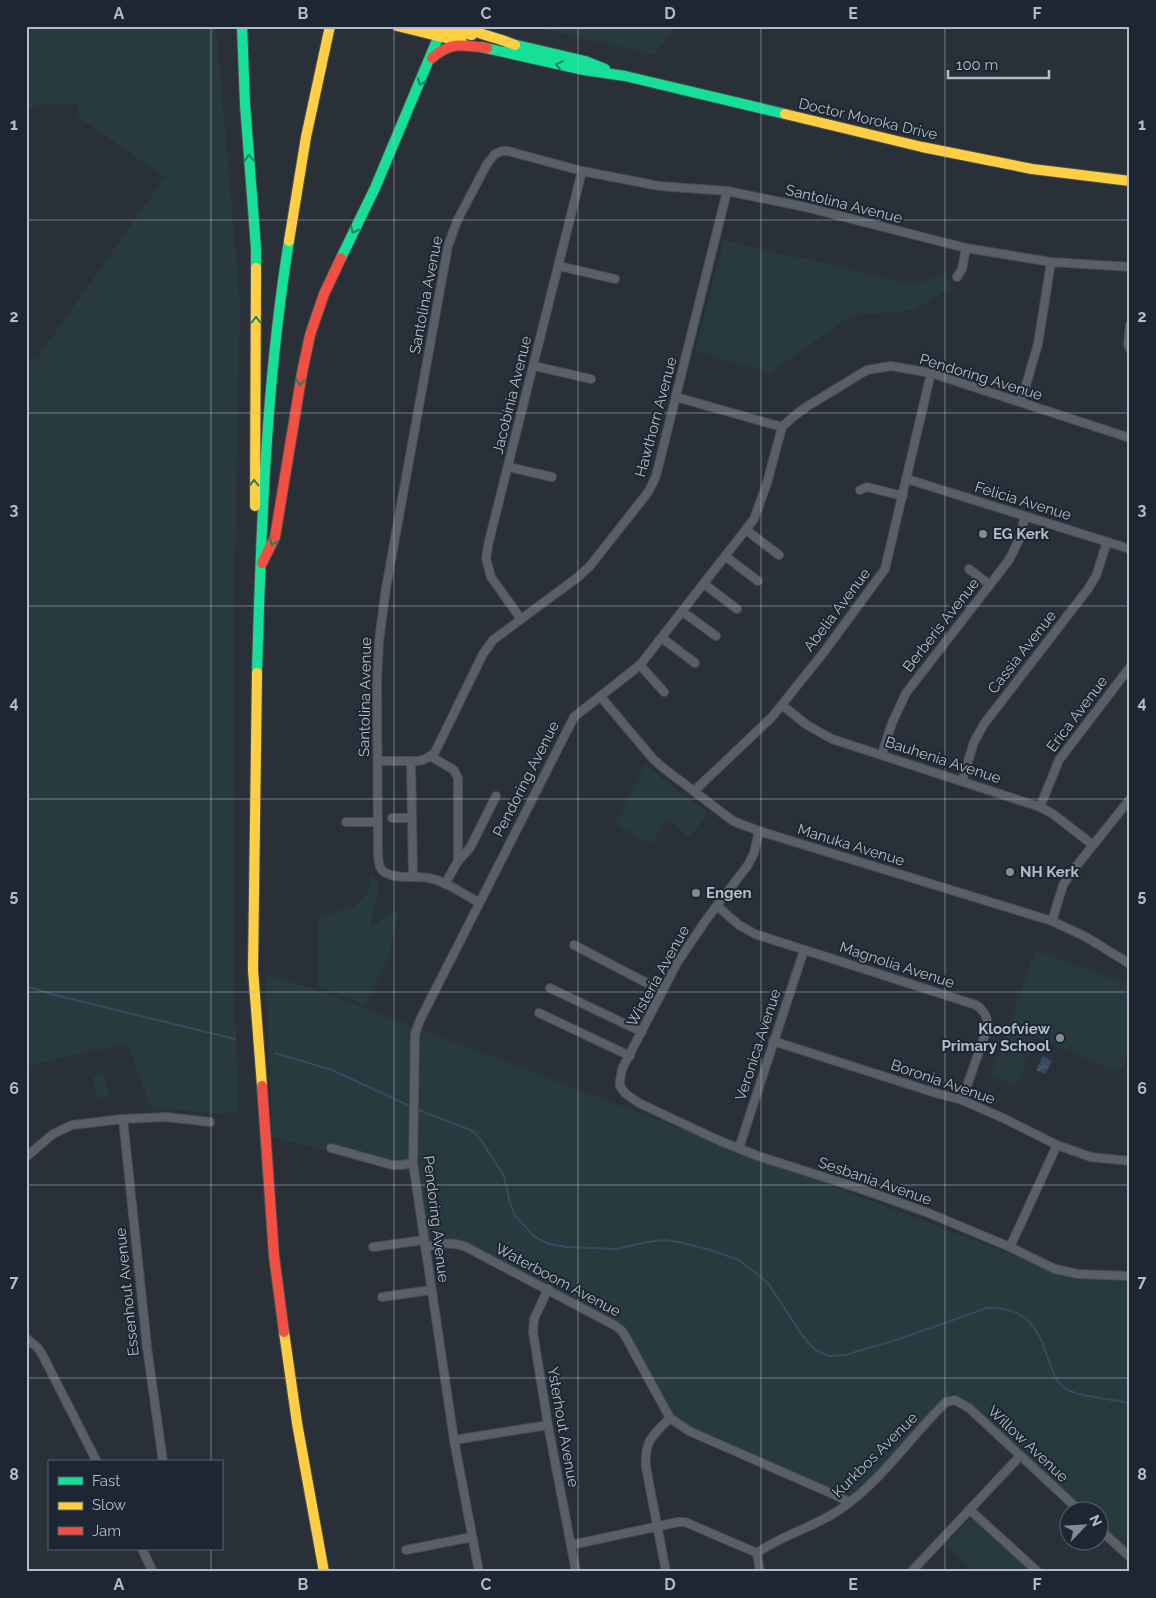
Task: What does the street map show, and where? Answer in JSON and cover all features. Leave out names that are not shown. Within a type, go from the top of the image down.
[{"type":"main road","points":[[242,26],[245,104],[256,248],[254,471],[256,546],[260,566]]},
{"type":"main road","points":[[324,1572],[297,1423],[274,1256],[254,979],[255,795],[260,566],[266,450],[286,259],[306,137],[330,26]]},
{"type":"main road","name":"Doctor Moroka Drive","points":[[397,26],[442,31],[515,45],[585,61],[625,76]]},
{"type":"main road","name":"Doctor Moroka Drive","points":[[432,26],[487,48],[584,70],[625,76],[931,149],[1032,169],[1130,181]]},
{"type":"main road","points":[[462,26],[475,33],[500,38],[515,45]]},
{"type":"main road","points":[[260,566],[271,548],[275,537],[310,335],[324,294],[375,188],[442,31]]},
{"type":"main road","points":[[431,58],[439,50],[453,44],[487,48]]},
{"type":"main road","name":"Doctor Moroka Drive","points":[[1107,178],[1130,176]]},
{"type":"street","name":"Santolina Avenue","points":[[478,902],[436,879],[389,875],[382,871],[379,864],[377,683],[379,641],[386,588],[448,246],[452,233],[494,154],[502,151],[520,153],[582,171],[659,186],[727,191],[805,207],[966,248],[1050,262],[1130,267]]},
{"type":"street","name":"Jacobinia Avenue","points":[[521,619],[491,576],[486,558],[582,171]]},
{"type":"street","name":"Hawthorn Avenue","points":[[430,756],[435,752],[487,647],[493,640],[590,566],[649,491],[656,476],[727,191]]},
{"type":"street","points":[[957,277],[962,269],[966,248]]},
{"type":"street","points":[[1021,402],[1038,344],[1050,262]]},
{"type":"street","points":[[559,266],[615,279]]},
{"type":"street","points":[[1130,325],[1128,345],[1130,349]]},
{"type":"street","points":[[534,366],[591,379]]},
{"type":"street","name":"Pendoring Avenue","points":[[479,1572],[454,1440],[412,1162],[414,1048],[417,1026],[478,902],[574,716],[640,665],[746,530],[758,513],[782,427],[806,407],[867,370],[891,366],[931,373],[1130,438]]},
{"type":"street","name":"Abelia Avenue","points":[[694,791],[772,717],[885,569],[931,373]]},
{"type":"street","points":[[676,397],[782,427]]},
{"type":"street","points":[[508,466],[552,477]]},
{"type":"street","name":"Felicia Avenue","points":[[907,479],[1130,549]]},
{"type":"street","points":[[860,490],[866,487],[903,496]]},
{"type":"street","name":"Berberis Avenue","points":[[882,754],[892,723],[906,693],[990,585],[1013,552],[1019,540],[1026,516]]},
{"type":"street","points":[[746,530],[779,555]]},
{"type":"street","name":"Cassia Avenue","points":[[962,781],[974,742],[984,724],[1092,582],[1102,563],[1107,542]]},
{"type":"street","points":[[725,556],[758,581]]},
{"type":"street","points":[[969,569],[990,585]]},
{"type":"street","points":[[704,584],[737,609]]},
{"type":"street","points":[[683,612],[716,636]]},
{"type":"street","points":[[662,638],[695,663]]},
{"type":"street","points":[[640,665],[664,692]]},
{"type":"street","name":"Erica Avenue","points":[[1040,807],[1058,760],[1130,667]]},
{"type":"street","name":"Manuka Avenue","points":[[600,696],[654,760],[733,821],[759,832],[1052,921],[1086,937],[1130,964]]},
{"type":"street","name":"Bauhenia Avenue","points":[[782,705],[818,732],[845,744],[882,754],[1040,807],[1053,814],[1093,845]]},
{"type":"street","points":[[378,761],[425,760],[430,756],[454,770],[458,778],[458,861]]},
{"type":"street","points":[[412,761],[413,876]]},
{"type":"street","points":[[445,884],[458,861],[470,848],[496,796]]},
{"type":"street","points":[[1052,921],[1063,885],[1130,798]]},
{"type":"street","points":[[392,818],[412,818]]},
{"type":"street","points":[[346,822],[378,822]]},
{"type":"street","name":"Wisteria Avenue","points":[[620,1086],[622,1072],[662,991],[688,945],[748,865],[754,853],[759,832]]},
{"type":"street","name":"Magnolia Avenue","points":[[717,906],[739,925],[755,934],[976,1004],[982,1009],[988,1026],[962,1100]]},
{"type":"street","points":[[574,946],[662,991]]},
{"type":"street","name":"Veronica Avenue","points":[[739,1148],[804,950]]},
{"type":"street","points":[[550,988],[642,1032]]},
{"type":"street","points":[[539,1013],[630,1056]]},
{"type":"street","name":"Boronia Avenue","points":[[773,1042],[962,1100],[1057,1145],[1091,1157],[1130,1161]]},
{"type":"street","name":"Sesbania Avenue","points":[[620,1086],[626,1094],[639,1103],[739,1148],[889,1199],[1010,1247],[1067,1273],[1130,1276]]},
{"type":"street","points":[[26,1157],[61,1129],[72,1125],[166,1116],[210,1122]]},
{"type":"street","name":"Essenhout Avenue","points":[[123,1119],[147,1347],[163,1460]]},
{"type":"street","points":[[1010,1247],[1057,1145]]},
{"type":"street","points":[[331,1148],[392,1165],[401,1166],[412,1162]]},
{"type":"street","name":"Waterboom Avenue","points":[[373,1247],[424,1243],[462,1245],[616,1326],[622,1331],[670,1418],[689,1431],[849,1502]]},
{"type":"street","points":[[382,1297],[431,1290]]},
{"type":"street","name":"Ysterhout Avenue","points":[[548,1290],[533,1324],[548,1426],[576,1572]]},
{"type":"street","points":[[26,1338],[42,1354],[96,1460]]},
{"type":"street","name":"Willow Avenue","points":[[955,1400],[969,1408],[1068,1500]]},
{"type":"street","name":"Kurkbos Avenue","points":[[757,1553],[766,1546],[823,1520],[849,1502],[867,1486],[946,1402],[955,1400]]},
{"type":"street","points":[[666,1572],[646,1467],[645,1452],[652,1436],[670,1418]]},
{"type":"street","points":[[454,1440],[548,1426]]},
{"type":"street","points":[[911,1572],[1020,1456]]},
{"type":"street","points":[[970,1510],[1038,1572]]},
{"type":"street","points":[[571,1545],[685,1522],[757,1553],[760,1572]]},
{"type":"street","points":[[406,1550],[472,1537]]},
{"type":"street","points":[[1108,1537],[1130,1557]]},
{"type":"street","points":[[143,1550],[154,1572]]},
{"type":"green space","points":[[26,26],[216,26],[240,301],[234,615],[234,994],[239,1111],[222,1114],[151,1107],[127,1043],[26,1066],[26,361],[38,357],[165,177],[77,116],[78,104],[43,104],[26,110]]},
{"type":"green space","points":[[531,26],[677,26],[654,55]]},
{"type":"green space","points":[[724,240],[901,283],[917,283],[945,274],[952,287],[914,310],[850,316],[770,373],[695,351]]},
{"type":"green space","points":[[645,764],[676,790],[709,813],[689,837],[666,818],[652,844],[615,824]]},
{"type":"green space","points":[[370,875],[379,885],[370,927],[400,909],[390,950],[392,951],[365,1005],[318,986],[318,917],[354,907],[369,891]]},
{"type":"green space","points":[[1036,950],[1130,985],[1130,1044],[1125,1064],[1116,1071],[1008,1025]]},
{"type":"green space","points":[[266,974],[315,989],[1068,1276],[1130,1279],[1130,1555],[1108,1534],[1108,1500],[1070,1500],[953,1392],[854,1500],[670,1421],[619,1329],[458,1245],[421,1250],[410,1173],[272,1137]]},
{"type":"green space","points":[[1008,1030],[1035,1041],[1016,1086],[990,1075]]},
{"type":"green space","points":[[104,1072],[109,1097],[97,1100],[92,1075]]},
{"type":"green space","points":[[971,1517],[1030,1572],[974,1572],[945,1545]]},
{"type":"water","points":[[1043,1056],[1052,1061],[1045,1074],[1036,1070]]},
{"type":"waterway","points":[[26,986],[51,994],[235,1039]]},
{"type":"waterway","points":[[275,1053],[332,1070],[412,1107]]},
{"type":"waterway","points":[[416,1109],[473,1131],[504,1176],[515,1216],[535,1237],[549,1244],[566,1247],[616,1249],[664,1240],[707,1249],[739,1260],[768,1283],[802,1335],[814,1349],[828,1356],[845,1355],[899,1339],[987,1308],[1004,1309],[1018,1314],[1031,1323],[1043,1345],[1054,1373],[1066,1389],[1087,1396],[1130,1403]]},
{"type":"traffic: fast","points":[[242,26],[245,104],[256,268]]},
{"type":"traffic: fast","points":[[341,258],[375,188],[443,26]]},
{"type":"traffic: fast","points":[[508,43],[585,61],[605,69]]},
{"type":"traffic: fast","points":[[481,47],[584,70],[625,76],[785,114]]},
{"type":"traffic: fast","points":[[257,673],[266,456],[275,348],[289,241]]},
{"type":"traffic: slow","points":[[289,241],[306,137],[330,26]]},
{"type":"traffic: slow","points":[[397,26],[462,42]]},
{"type":"traffic: slow","points":[[432,26],[472,35]]},
{"type":"traffic: slow","points":[[462,26],[515,45]]},
{"type":"traffic: slow","points":[[785,114],[922,147],[1032,169],[1130,181]]},
{"type":"traffic: slow","points":[[255,506],[256,268]]},
{"type":"traffic: slow","points":[[257,673],[253,970],[262,1086]]},
{"type":"traffic: slow","points":[[284,1332],[297,1423],[324,1572]]},
{"type":"traffic: jam","points":[[432,58],[445,49],[452,47],[464,45],[487,48]]},
{"type":"traffic: jam","points":[[262,563],[275,537],[310,335],[324,294],[341,258]]},
{"type":"traffic: jam","points":[[262,1086],[274,1256],[284,1332]]},
{"type":"place","name":"EG Kerk","points":[[983,534]]},
{"type":"place","name":"NH Kerk","points":[[1010,872]]},
{"type":"place","name":"Engen","points":[[696,893]]},
{"type":"place","name":"Kloofview Primary School","points":[[1060,1038]]}]
